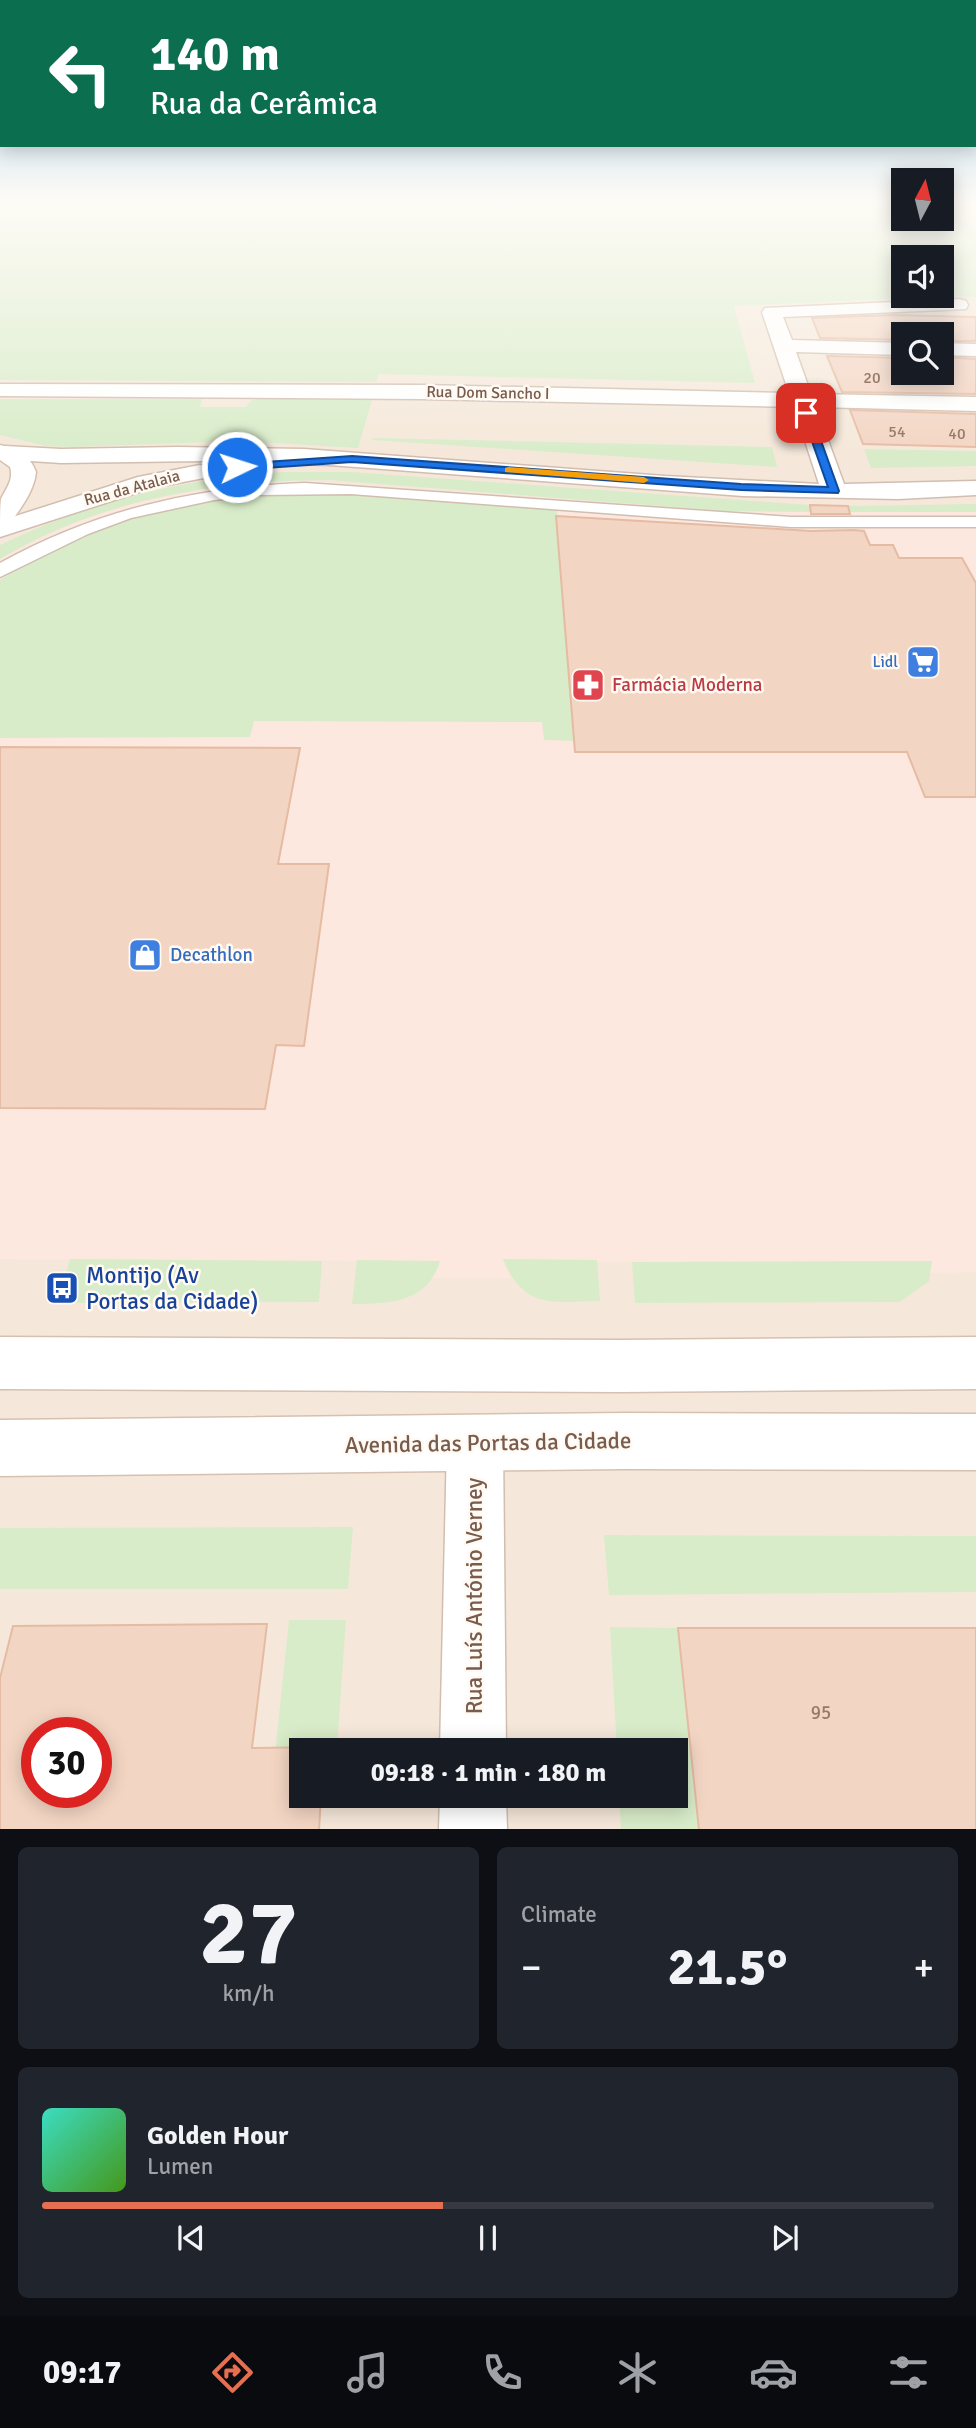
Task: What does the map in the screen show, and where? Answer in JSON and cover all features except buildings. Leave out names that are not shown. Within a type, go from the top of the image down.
[{"type":"street","points":[[834,491],[772,312],[959,305]]},
{"type":"street","points":[[784,346],[891,349]]},
{"type":"street","points":[[954,349],[976,350]]},
{"type":"street","name":"Rua Dom Sancho I","points":[[0,390],[422,392],[976,404]]},
{"type":"street","points":[[0,520],[25,481],[25,470],[19,461],[3,453]]},
{"type":"street","name":"Rua da Atalaia","points":[[3,453],[59,458],[250,454],[834,491],[976,488]]},
{"type":"street","name":"Rua da Atalaia","points":[[0,529],[74,503],[191,473],[352,459]]},
{"type":"street","points":[[0,1363],[470,1366],[976,1363]]},
{"type":"street","name":"Avenida das Portas da Cidade","points":[[0,1448],[976,1441]]},
{"type":"street","name":"Rua Luís António Verney","points":[[473,1738],[475,1443]]},
{"type":"street","points":[[473,1808],[473,1829]]},
{"type":"lane","points":[[0,571],[47,543],[134,511],[214,495],[291,487],[341,488],[791,522],[976,522]]},
{"type":"shaded area","points":[[0,286],[891,286],[891,308],[954,308],[954,286],[976,286],[976,1829],[0,1829]]},
{"type":"shaded area","points":[[297,480],[723,511],[976,512],[976,1272],[930,1273],[931,1261],[632,1262],[503,1259],[511,1278],[432,1278],[439,1261],[0,1259],[0,559],[76,522],[135,503],[205,489]]},
{"type":"green space","points":[[0,286],[891,286],[891,299],[734,306],[755,383],[379,374],[376,382],[0,380]]},
{"type":"green space","points":[[954,286],[976,286],[976,297],[955,296]]},
{"type":"green space","points":[[0,399],[202,399],[200,407],[246,407],[252,400],[260,399],[372,400],[358,448],[240,441],[46,446],[0,435]]},
{"type":"green space","points":[[372,440],[772,447],[777,467]]},
{"type":"green space","points":[[864,449],[976,451],[976,466],[871,468]]},
{"type":"green space","points":[[283,472],[351,472],[810,505],[811,512],[723,511],[330,480],[287,481],[202,489],[118,508],[77,522],[0,559],[0,545],[103,504],[209,480]]},
{"type":"green space","points":[[280,493],[331,493],[557,510],[574,741],[544,740],[542,722],[254,721],[250,737],[0,738],[0,580],[69,540],[127,519],[188,505]]},
{"type":"green space","points":[[976,504],[976,512],[849,512],[848,506]]},
{"type":"green space","points":[[70,1259],[322,1261],[319,1302],[58,1303]]},
{"type":"green space","points":[[503,1259],[597,1260],[600,1301],[542,1300],[520,1287]]},
{"type":"green space","points":[[357,1260],[440,1261],[434,1275],[416,1293],[393,1301],[352,1304]]},
{"type":"green space","points":[[932,1261],[929,1281],[900,1302],[635,1303],[632,1262]]},
{"type":"green space","points":[[353,1527],[348,1589],[0,1589],[0,1528]]},
{"type":"green space","points":[[604,1535],[976,1536],[976,1592],[609,1595]]},
{"type":"green space","points":[[289,1620],[346,1620],[338,1738],[289,1738],[287,1829],[267,1829]]},
{"type":"green space","points":[[610,1627],[678,1628],[699,1829],[621,1829],[620,1808],[688,1808],[688,1738],[616,1738]]},
{"type":"slow traffic","points":[[508,470],[644,480]]},
{"type":"place","name":"Lidl","points":[[923,662]]},
{"type":"place","name":"Farmácia Moderna","points":[[588,685]]},
{"type":"place","name":"Decathlon","points":[[145,955]]},
{"type":"place","name":"Montijo (Av Portas da Cidade)","points":[[62,1288]]},
{"type":"route","points":[[237,467],[352,459],[741,487],[834,491],[806,413]]}]
